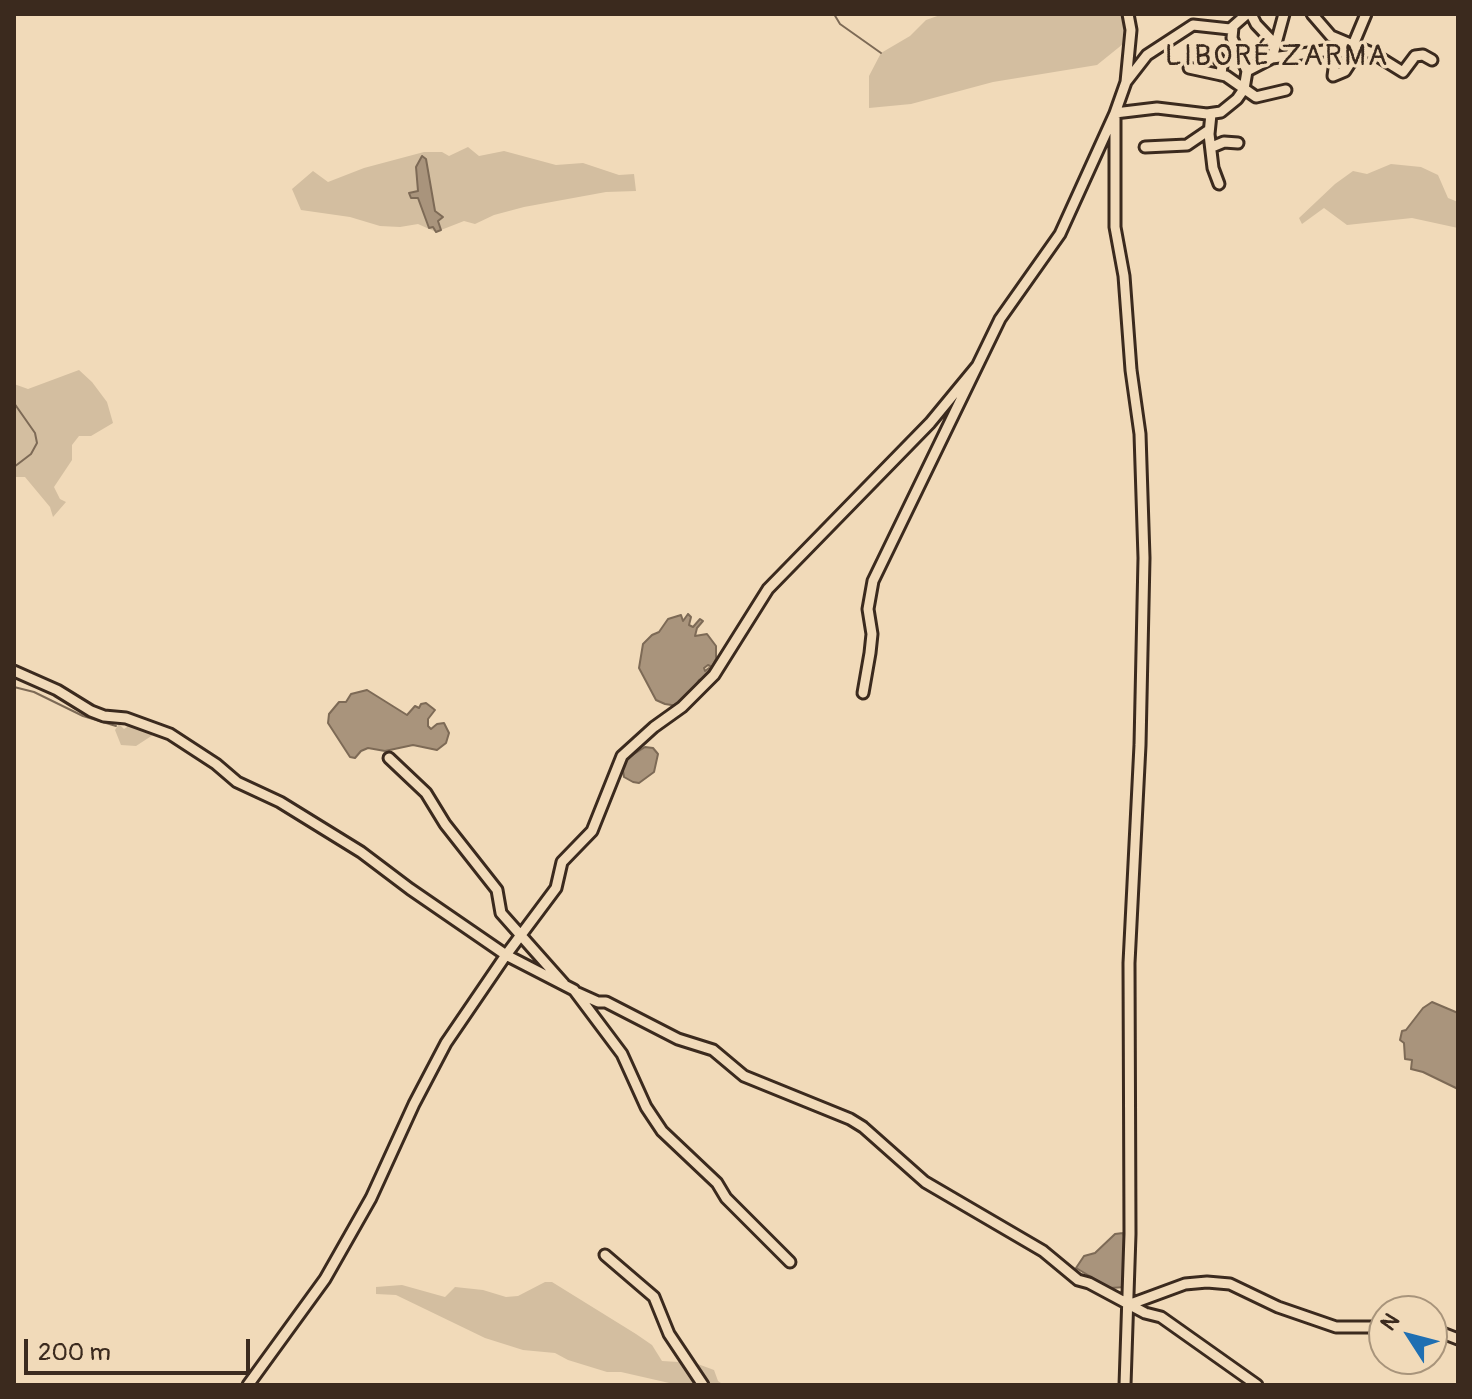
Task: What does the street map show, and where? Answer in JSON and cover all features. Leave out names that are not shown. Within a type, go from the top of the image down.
[{"type":"street","points":[[863,693],[872,634],[868,609],[873,581],[1008,304],[1060,234],[1115,113],[1126,82],[1131,30],[1128,14]]},
{"type":"street","points":[[1126,82],[1147,55],[1193,25],[1224,30],[1249,14],[1274,43]]},
{"type":"street","points":[[1272,58],[1284,14]]},
{"type":"street","points":[[1312,14],[1328,33],[1403,72],[1415,56],[1423,55],[1432,60]]},
{"type":"street","points":[[1331,50],[1335,61],[1333,76],[1345,71],[1357,47],[1366,14]]},
{"type":"street","points":[[1115,113],[1157,108],[1211,114],[1229,107],[1244,89],[1247,71],[1232,38],[1233,27]]},
{"type":"street","points":[[1247,71],[1272,58],[1331,50],[1338,39]]},
{"type":"street","points":[[1218,58],[1222,65],[1221,75]]},
{"type":"street","points":[[1189,68],[1221,75],[1256,97],[1286,90]]},
{"type":"street","points":[[1115,113],[1115,227],[1124,276],[1131,370],[1140,434],[1144,558],[1140,745],[1129,963],[1125,1385]]},
{"type":"street","points":[[1211,114],[1209,130],[1213,168],[1219,184]]},
{"type":"street","points":[[1145,147],[1187,145],[1209,130]]},
{"type":"street","points":[[1212,147],[1224,142],[1238,143]]},
{"type":"street","points":[[248,1385],[325,1279],[371,1198],[446,1043],[556,888],[562,862],[592,831],[622,756],[682,707],[714,675],[768,589],[930,423],[977,366]]},
{"type":"street","points":[[14,671],[57,690],[91,711],[154,726],[170,734],[216,764],[237,782],[280,802],[361,852],[506,955],[564,984]]},
{"type":"street","points":[[389,758],[426,793],[445,824],[497,890],[501,913],[564,984],[678,1039],[713,1050],[744,1076],[850,1119],[925,1182],[1043,1251],[1078,1280],[1128,1305],[1161,1317],[1257,1385]]},
{"type":"street","points":[[574,990],[622,1054],[646,1107],[662,1131],[717,1183],[726,1198],[790,1262]]},
{"type":"street","points":[[598,1002],[605,992]]},
{"type":"street","points":[[605,1255],[654,1297],[669,1334],[703,1385]]},
{"type":"street","points":[[1128,1305],[1185,1284],[1230,1284],[1278,1307],[1336,1327],[1368,1327]]},
{"type":"shaded area","points":[[943,14],[1122,14],[1125,26],[1123,44],[1097,65],[993,82],[911,104],[869,108],[869,76],[881,53],[910,36],[926,20]]},
{"type":"shaded area","points":[[468,147],[479,156],[504,151],[556,165],[583,163],[619,175],[634,174],[636,191],[606,192],[524,207],[475,224],[464,221],[441,230],[430,193],[426,160],[416,167],[418,191],[409,193],[418,198],[428,227],[433,226],[436,232],[418,224],[380,226],[350,217],[301,210],[292,189],[313,171],[328,182],[364,168],[424,152],[442,152],[449,156]]},
{"type":"shaded area","points":[[422,156],[426,159],[435,211],[443,217],[438,221],[441,230],[436,232],[433,227],[429,228],[418,198],[411,198],[409,193],[418,191],[416,167]]},
{"type":"shaded area","points":[[1391,164],[1421,167],[1438,175],[1448,198],[1458,202],[1458,228],[1412,218],[1347,225],[1324,208],[1302,224],[1299,218],[1353,171],[1367,174]]},
{"type":"shaded area","points":[[79,370],[107,402],[113,423],[91,436],[79,436],[72,445],[72,460],[54,487],[60,499],[66,502],[53,517],[50,507],[25,477],[14,477],[14,384],[28,389]]},
{"type":"shaded area","points":[[688,614],[691,617],[689,625],[693,627],[700,619],[703,621],[695,636],[707,634],[716,646],[716,659],[712,667],[708,665],[704,668],[705,671],[709,668],[713,671],[710,676],[699,680],[678,706],[665,704],[656,700],[639,668],[643,644],[659,632],[668,619],[681,615],[683,621]]},
{"type":"shaded area","points":[[367,690],[407,715],[415,706],[419,708],[426,703],[435,710],[428,719],[428,726],[431,729],[444,723],[449,733],[446,743],[437,750],[413,745],[385,751],[368,748],[355,758],[350,757],[328,723],[329,714],[339,702],[346,702],[351,694]]},
{"type":"shaded area","points":[[127,722],[156,733],[136,746],[121,745],[115,730],[119,724],[124,729],[127,727]]},
{"type":"shaded area","points":[[645,747],[653,748],[658,754],[654,772],[639,783],[633,782],[624,777],[622,765]]},
{"type":"shaded area","points":[[1432,1002],[1458,1013],[1458,1089],[1411,1069],[1412,1060],[1405,1059],[1404,1043],[1400,1040],[1402,1031]]},
{"type":"shaded area","points":[[1123,1233],[1126,1287],[1110,1288],[1076,1268],[1084,1256],[1095,1253],[1115,1234]]},
{"type":"shaded area","points":[[545,1282],[552,1282],[636,1334],[652,1345],[662,1361],[695,1363],[714,1370],[718,1381],[724,1385],[678,1385],[621,1372],[607,1372],[555,1353],[523,1350],[485,1338],[396,1295],[376,1294],[376,1287],[402,1285],[445,1297],[455,1287],[483,1290],[506,1297],[518,1296]]},
{"type":"waterway","points":[[834,14],[840,24],[881,53]]},
{"type":"waterway","points":[[14,403],[35,433],[37,443],[31,454],[14,467]]},
{"type":"waterway","points":[[14,687],[34,692],[83,716],[116,726]]},
{"type":"district","name":"LIBORÉ ZARMA","points":[[1277,57]]}]
